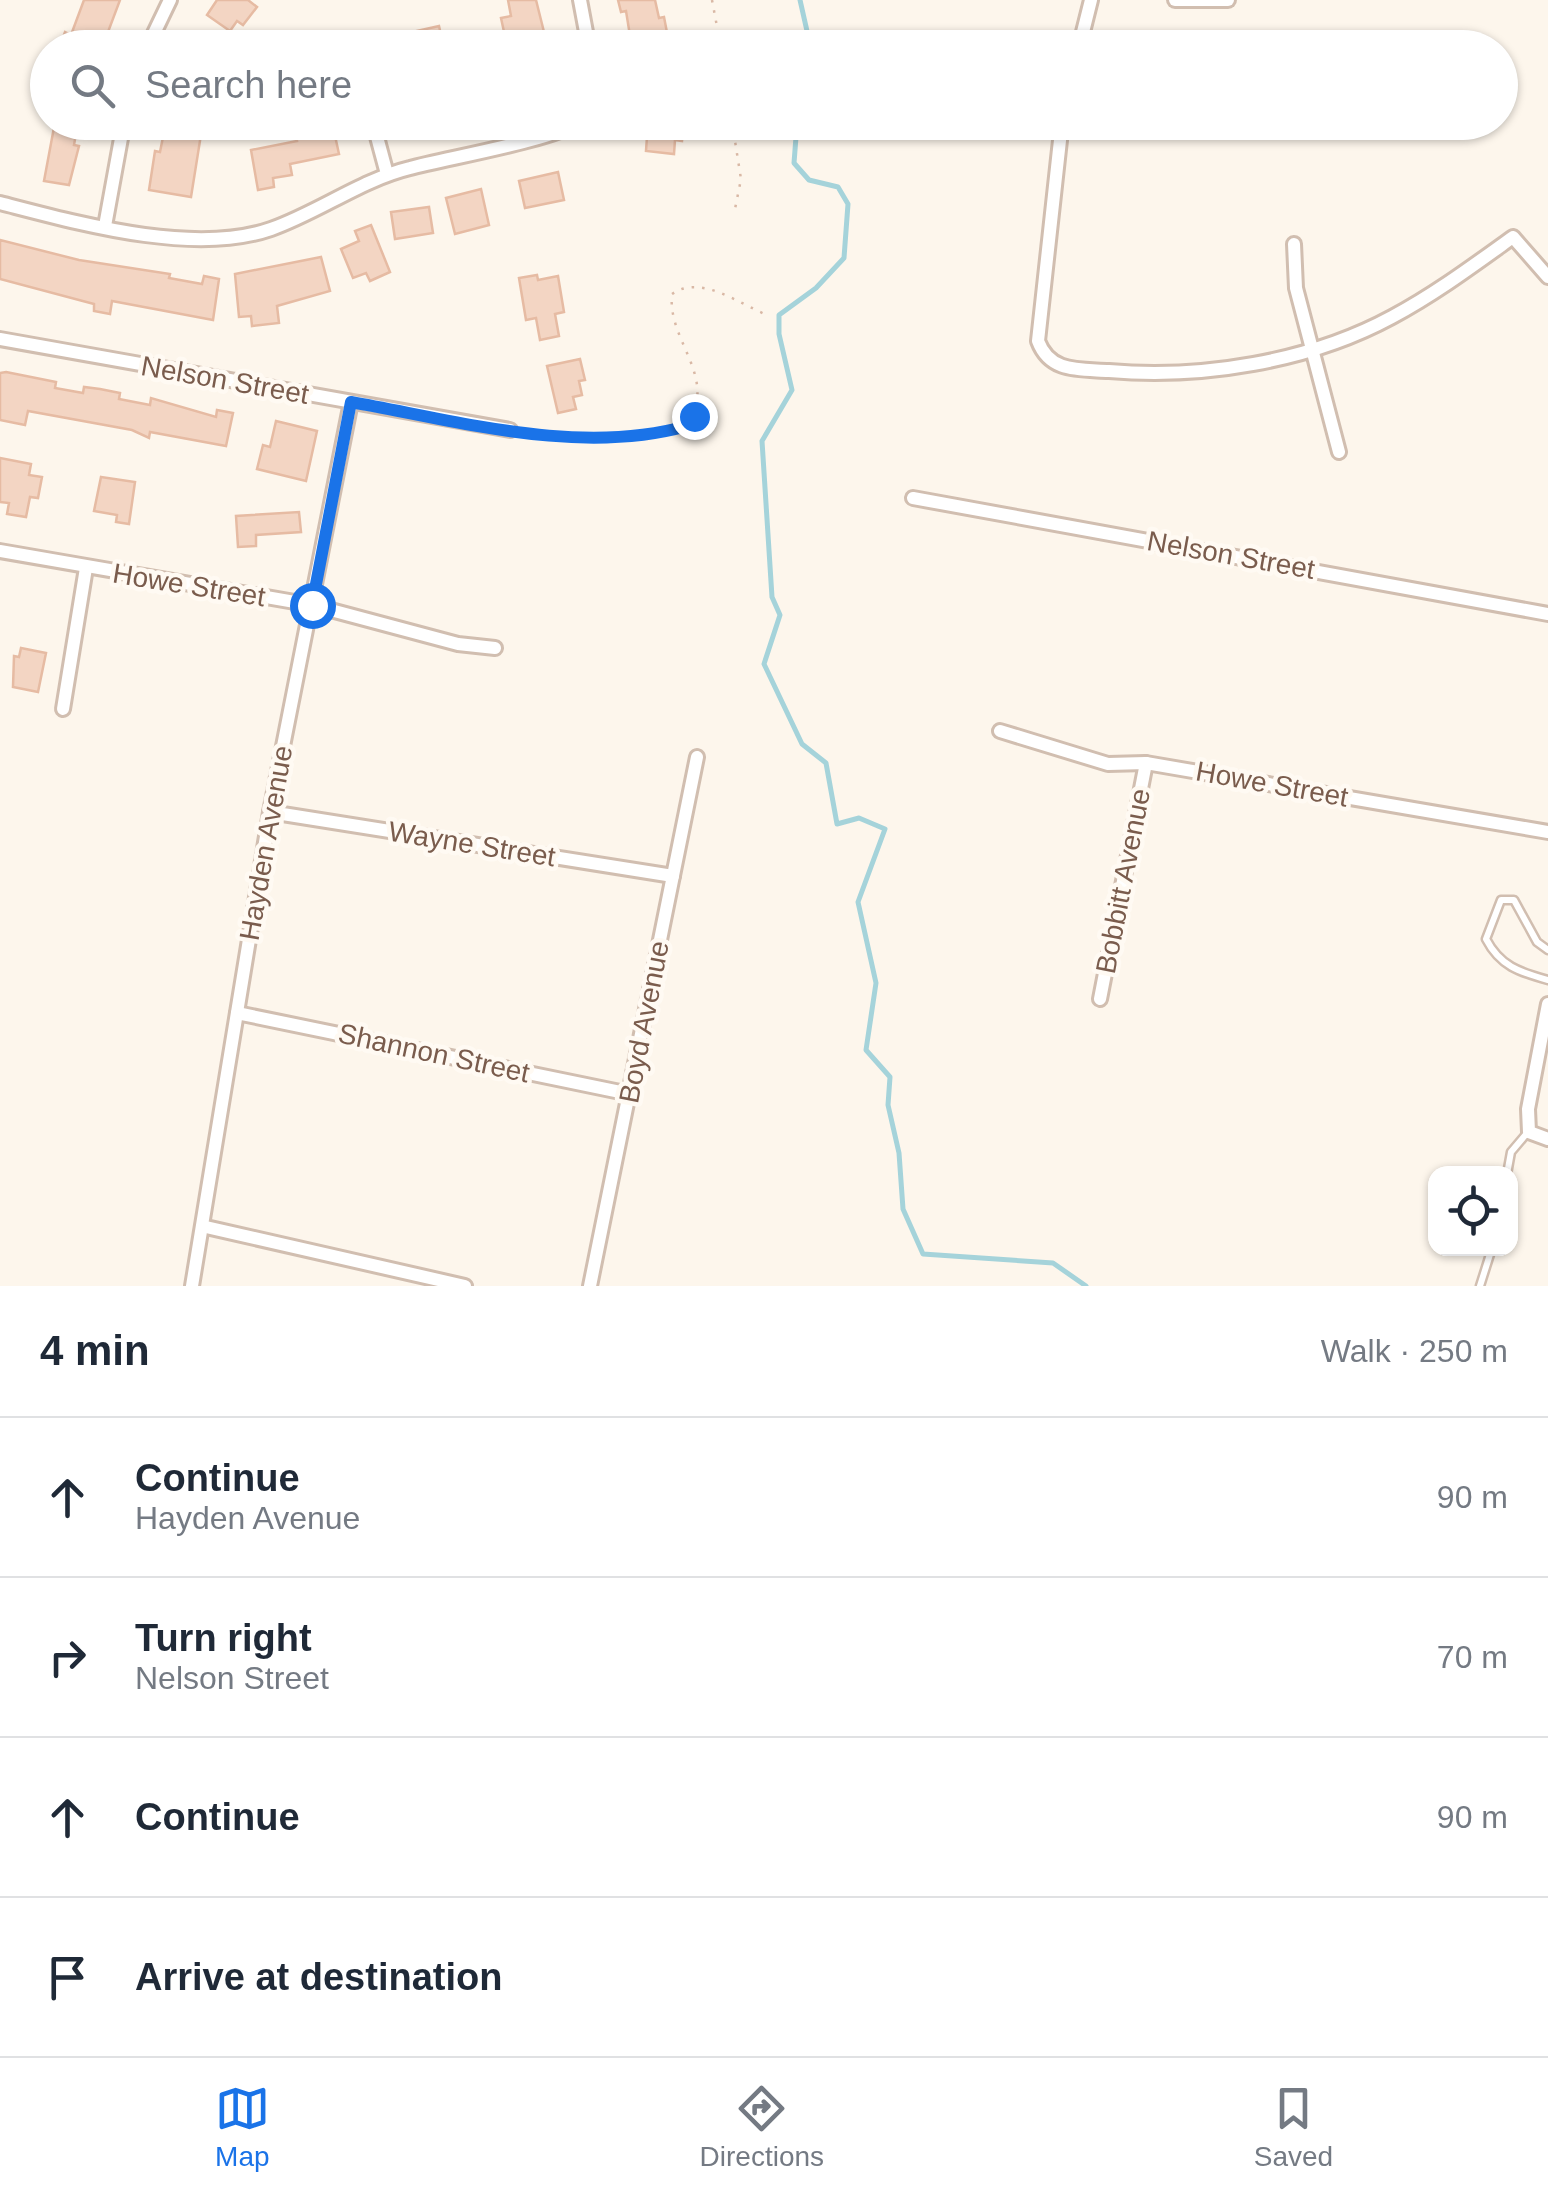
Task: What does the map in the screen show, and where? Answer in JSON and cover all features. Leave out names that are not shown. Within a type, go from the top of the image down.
[{"type":"street","points":[[156,30],[170,0]]},
{"type":"street","points":[[580,0],[586,30]]},
{"type":"street","points":[[1084,30],[1091,0]]},
{"type":"street","points":[[1175,0],[1228,0]]},
{"type":"street","points":[[105,226],[121,140]]},
{"type":"street","points":[[377,140],[387,174]]},
{"type":"street","points":[[0,203],[186,239],[254,233],[295,219],[387,174],[513,140]]},
{"type":"street","points":[[1060,140],[1038,342],[1044,358],[1062,368],[1150,375],[1233,366],[1310,349],[1388,319],[1514,237],[1548,277]]},
{"type":"street","points":[[1294,244],[1296,288],[1339,452]]},
{"type":"street","name":"Nelson Street","points":[[0,339],[510,430]]},
{"type":"street","name":"Hayden Avenue","points":[[192,1286],[206,1226],[270,812],[351,402]]},
{"type":"street","name":"Nelson Street","points":[[912,498],[1548,614]]},
{"type":"street","name":"Howe Street","points":[[0,551],[312,605],[458,644],[495,648]]},
{"type":"street","points":[[63,709],[86,568]]},
{"type":"street","name":"Howe Street","points":[[1000,730],[1108,764],[1146,763],[1548,832]]},
{"type":"street","name":"Boyd Avenue","points":[[590,1286],[697,758]]},
{"type":"street","name":"Bobbitt Avenue","points":[[1100,999],[1146,763]]},
{"type":"street","name":"Wayne Street","points":[[270,812],[673,876]]},
{"type":"street","points":[[1548,1004],[1528,1110],[1529,1132],[1548,1139]]},
{"type":"street","name":"Shannon Street","points":[[237,1013],[630,1094]]},
{"type":"street","points":[[206,1226],[464,1286]]},
{"type":"lane","points":[[1548,950],[1537,942],[1514,900],[1501,900],[1486,939],[1494,954],[1512,970],[1548,980]]},
{"type":"lane","points":[[1508,1166],[1511,1152],[1529,1132]]},
{"type":"lane","points":[[1480,1286],[1489,1256]]},
{"type":"path","points":[[712,0],[717,30]]},
{"type":"path","points":[[735,140],[741,179],[735,209]]},
{"type":"path","points":[[510,430],[597,437],[656,435],[687,426],[700,396],[697,374],[670,314],[672,294],[683,286],[704,286],[767,315]]},
{"type":"building","points":[[84,0],[120,0],[109,30],[73,30]]},
{"type":"building","points":[[217,0],[248,0],[257,7],[243,25],[237,21],[231,30],[207,15]]},
{"type":"building","points":[[508,0],[536,0],[544,30],[504,30],[501,18],[511,16]]},
{"type":"building","points":[[618,0],[655,0],[667,30],[629,30],[626,11],[621,12]]},
{"type":"building","points":[[52,140],[75,140],[74,145],[79,146],[69,185],[44,181]]},
{"type":"building","points":[[162,140],[200,140],[191,197],[149,190],[155,151],[160,152]]},
{"type":"building","points":[[336,140],[339,154],[290,164],[292,175],[273,178],[274,187],[258,190],[251,150],[297,141]]},
{"type":"building","points":[[647,140],[675,140],[674,154],[646,151]]},
{"type":"building","points":[[558,172],[564,200],[525,208],[519,181]]},
{"type":"building","points":[[481,189],[489,225],[455,234],[446,198]]},
{"type":"building","points":[[429,207],[433,233],[395,239],[391,212]]},
{"type":"building","points":[[371,225],[390,272],[370,281],[366,273],[353,278],[341,249],[359,241],[355,231]]},
{"type":"building","points":[[0,240],[202,284],[204,276],[219,279],[213,320],[112,301],[110,314],[94,311],[94,304],[0,279]]},
{"type":"building","points":[[321,257],[330,291],[277,306],[279,323],[252,326],[251,316],[239,317],[235,274]]},
{"type":"building","points":[[537,275],[538,280],[558,276],[564,312],[555,314],[559,336],[540,340],[536,318],[526,320],[519,278]]},
{"type":"building","points":[[580,359],[585,380],[579,381],[582,395],[573,397],[576,409],[558,413],[547,366]]},
{"type":"building","points":[[0,373],[56,382],[55,388],[83,393],[84,387],[100,389],[120,393],[119,399],[150,405],[151,398],[216,417],[217,410],[233,413],[226,446],[150,432],[149,438],[132,430],[28,411],[25,425],[0,420]]},
{"type":"building","points":[[276,421],[317,431],[306,481],[257,469],[263,445],[270,447]]},
{"type":"building","points":[[0,458],[31,464],[29,475],[42,477],[38,498],[30,497],[26,517],[7,514],[9,503],[0,502]]},
{"type":"building","points":[[101,477],[135,482],[129,524],[116,522],[117,515],[94,511]]},
{"type":"building","points":[[299,512],[301,532],[256,535],[256,546],[238,547],[236,516]]},
{"type":"building","points":[[21,648],[46,653],[38,692],[13,687],[14,656],[19,657]]},
{"type":"waterway","points":[[800,0],[807,30]]},
{"type":"waterway","points":[[796,140],[794,163],[809,180],[838,187],[848,204],[844,258],[816,288],[779,315],[779,334],[792,390],[762,441],[772,597],[780,615],[764,664],[802,744],[826,763],[837,824],[859,818],[885,829],[858,902],[876,983],[866,1050],[890,1077],[888,1105],[899,1153],[903,1209],[923,1254],[1053,1263],[1086,1286]]},
{"type":"route","points":[[312,605],[351,402],[510,430],[597,437],[656,435],[687,426],[694,416]]}]
